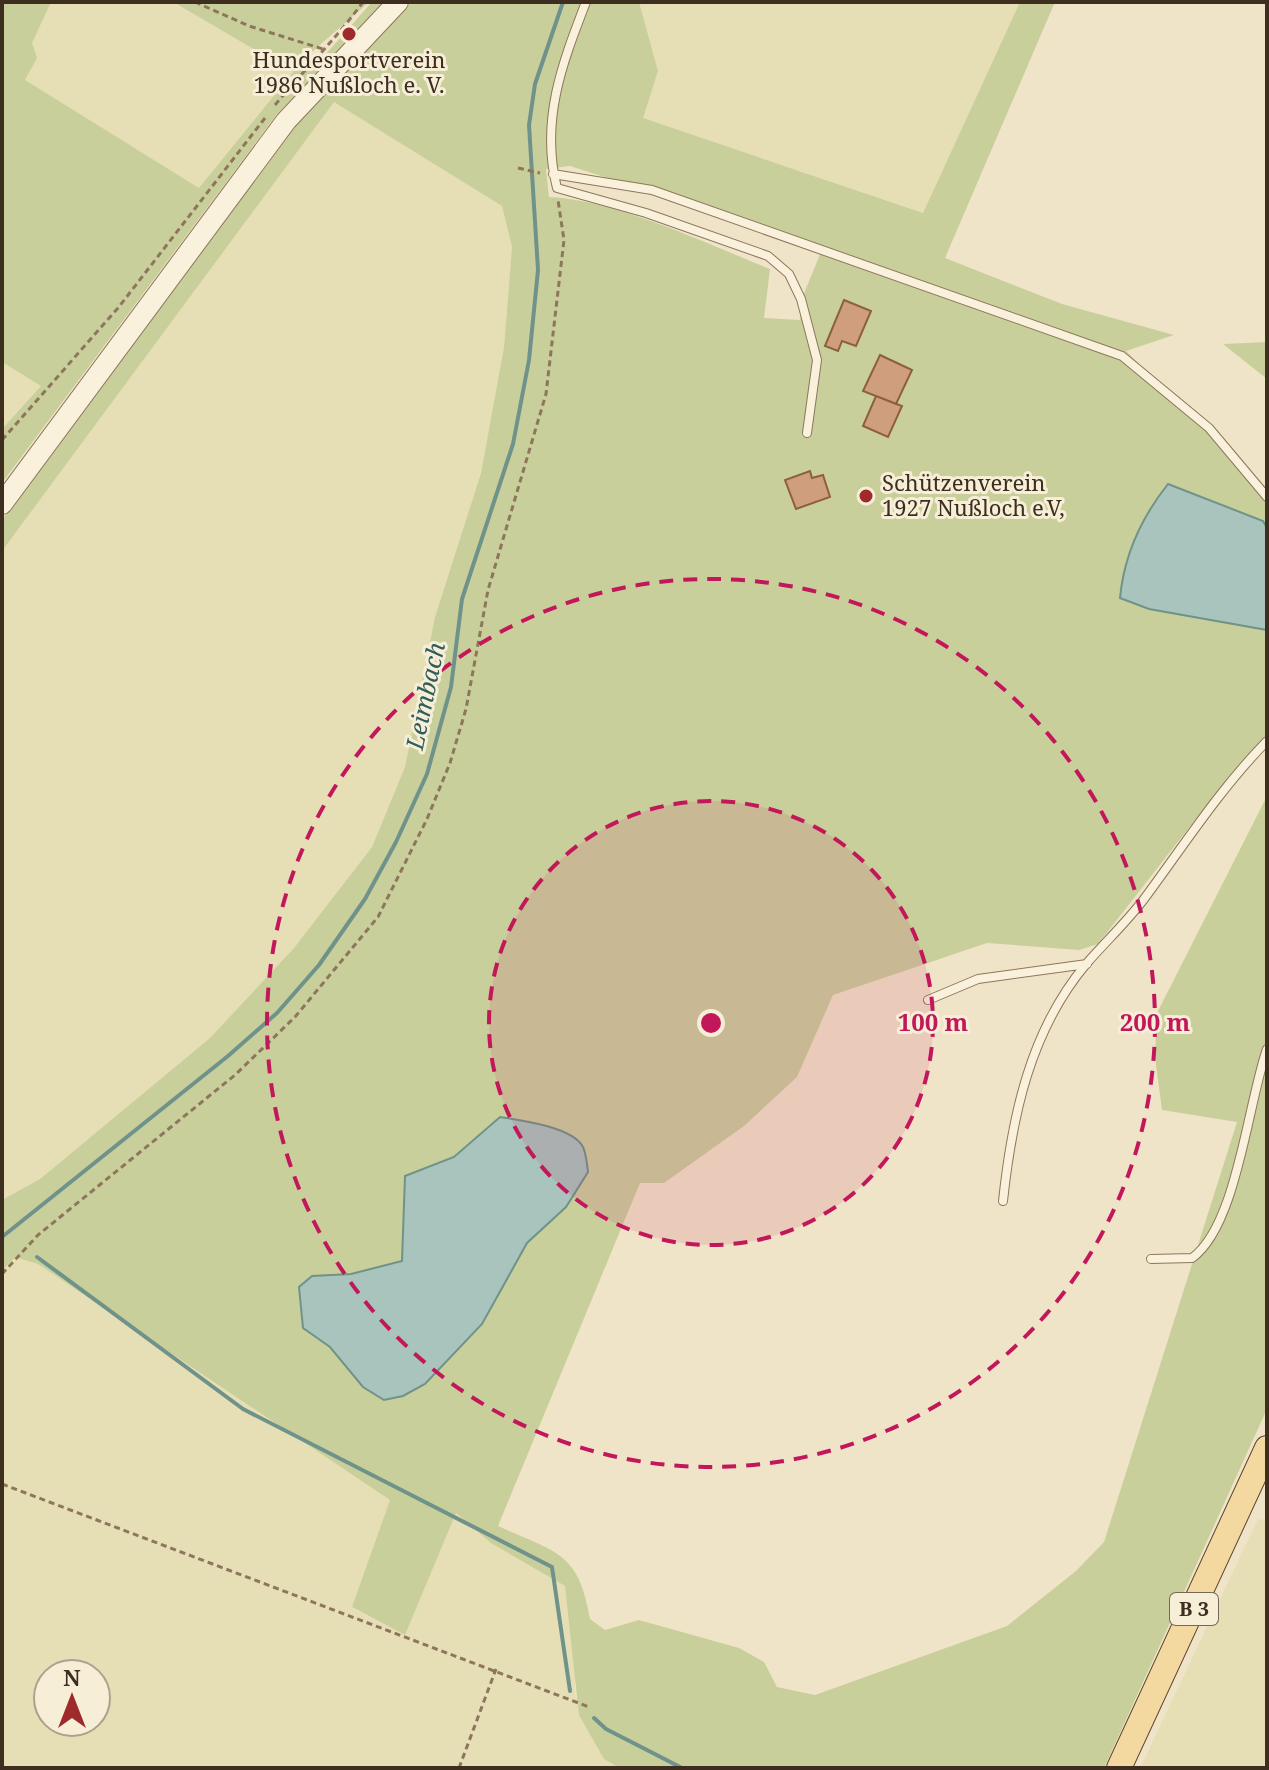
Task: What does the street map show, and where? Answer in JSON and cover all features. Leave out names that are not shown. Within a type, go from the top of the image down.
[{"type":"main road","name":"B 3","points":[[1119,1768],[1267,1448]]},
{"type":"street","points":[[2,504],[286,121],[398,2]]},
{"type":"lane","points":[[586,2],[563,62],[549,120],[548,149],[557,188],[646,213],[768,256],[789,274],[801,299],[817,360],[807,433]]},
{"type":"lane","points":[[553,174],[652,190],[1122,356],[1209,428],[1267,497]]},
{"type":"lane","points":[[1003,1201],[1011,1130],[1022,1087],[1046,1029],[1087,964],[1121,929],[1210,806],[1267,741]]},
{"type":"lane","points":[[928,1000],[978,979],[1087,964]]},
{"type":"lane","points":[[1151,1259],[1192,1258],[1208,1244],[1218,1226],[1228,1200],[1267,1049]]},
{"type":"path","points":[[195,2],[249,26],[323,49]]},
{"type":"path","points":[[2,440],[118,308],[213,182],[323,49],[340,34],[363,2]]},
{"type":"path","points":[[518,168],[540,173]]},
{"type":"path","points":[[2,1274],[38,1235],[235,1075],[295,1017],[378,917],[450,763],[466,709],[488,590],[546,394],[564,240],[557,188]]},
{"type":"path","points":[[2,1484],[496,1669],[589,1707]]},
{"type":"path","points":[[459,1768],[496,1669]]},
{"type":"shaded area","points":[[51,2],[172,2],[293,72],[199,188],[16,75]]},
{"type":"shaded area","points":[[639,2],[1020,2],[923,213],[642,118],[658,71]]},
{"type":"shaded area","points":[[334,101],[502,206],[512,247],[504,347],[481,473],[435,617],[405,767],[372,847],[294,948],[210,1038],[40,1179],[2,1200],[2,551]]},
{"type":"shaded area","points":[[2,362],[41,386],[2,429]]},
{"type":"shaded area","points":[[15,1257],[38,1264],[390,1500],[352,1608],[405,1635],[456,1513],[491,1543],[565,1586],[575,1665],[575,1694],[604,1759],[620,1768],[2,1768],[2,1271]]},
{"type":"shaded area","points":[[1258,1519],[1267,1520],[1267,1768],[1140,1768]]},
{"type":"green space","points":[[2,2],[51,2],[32,43],[37,58],[25,80],[199,188],[293,72],[173,2],[369,2],[305,58],[316,65],[372,2],[385,2],[277,114],[2,483],[2,429],[41,386],[2,362]]},
{"type":"green space","points":[[412,2],[639,2],[658,71],[643,118],[923,213],[1020,2],[1055,2],[945,258],[1062,304],[1174,335],[1126,351],[1205,430],[1267,503],[1267,527],[1263,521],[1168,485],[1120,598],[1149,609],[1267,630],[1267,734],[1220,788],[1098,944],[1079,950],[987,943],[833,995],[797,1077],[744,1126],[664,1183],[640,1183],[498,1526],[561,1557],[579,1579],[590,1619],[605,1630],[639,1620],[739,1648],[764,1662],[777,1687],[815,1695],[1007,1626],[1076,1571],[1104,1542],[1237,1122],[1162,1110],[1155,1057],[1157,1013],[1267,796],[1267,1409],[1104,1768],[620,1768],[604,1759],[579,1715],[565,1586],[491,1543],[456,1513],[405,1635],[352,1607],[390,1500],[38,1264],[15,1257],[2,1271],[2,1200],[40,1179],[210,1038],[294,948],[372,847],[405,767],[435,617],[481,473],[504,347],[512,247],[502,206],[334,102],[2,551],[2,520],[231,206],[307,112]],"holes":[[[570,166],[823,247],[803,296],[800,320],[764,318],[770,269],[632,215],[603,206],[549,197],[546,169]],[[500,1117],[566,1207],[527,1243],[482,1324],[425,1384],[363,1387],[330,1347],[312,1276],[351,1274],[402,1261],[405,1176],[454,1157]]]},
{"type":"green space","points":[[1267,342],[1267,379],[1223,344]]},
{"type":"water","points":[[1168,484],[1263,521],[1267,528],[1267,630],[1149,609],[1120,598],[1125,567],[1135,538]]},
{"type":"water","points":[[500,1117],[569,1134],[583,1147],[588,1172],[566,1207],[527,1243],[482,1324],[425,1384],[403,1396],[384,1400],[363,1387],[330,1347],[303,1328],[299,1287],[312,1276],[351,1274],[402,1261],[405,1176],[454,1157]]},
{"type":"building","points":[[844,300],[871,311],[856,346],[842,341],[838,351],[825,346]]},
{"type":"building","points":[[880,355],[912,370],[896,404],[863,391]]},
{"type":"building","points":[[876,396],[902,406],[888,437],[863,426]]},
{"type":"building","points":[[810,471],[812,478],[823,475],[830,497],[796,509],[785,480]]},
{"type":"waterway","name":"Leimbach","points":[[2,1237],[277,1013],[319,965],[365,899],[396,842],[427,774],[451,687],[462,599],[513,444],[529,360],[538,270],[529,125],[535,84],[563,2]]},
{"type":"waterway","points":[[37,1257],[243,1409],[552,1567],[570,1691]]},
{"type":"waterway","points":[[594,1718],[606,1729],[682,1768]]},
{"type":"place","name":"Hundesportverein 1986 Nußloch e. V.","points":[[349,34]]},
{"type":"place","name":"Schützenverein 1927 Nußloch e.V,","points":[[866,496]]}]
